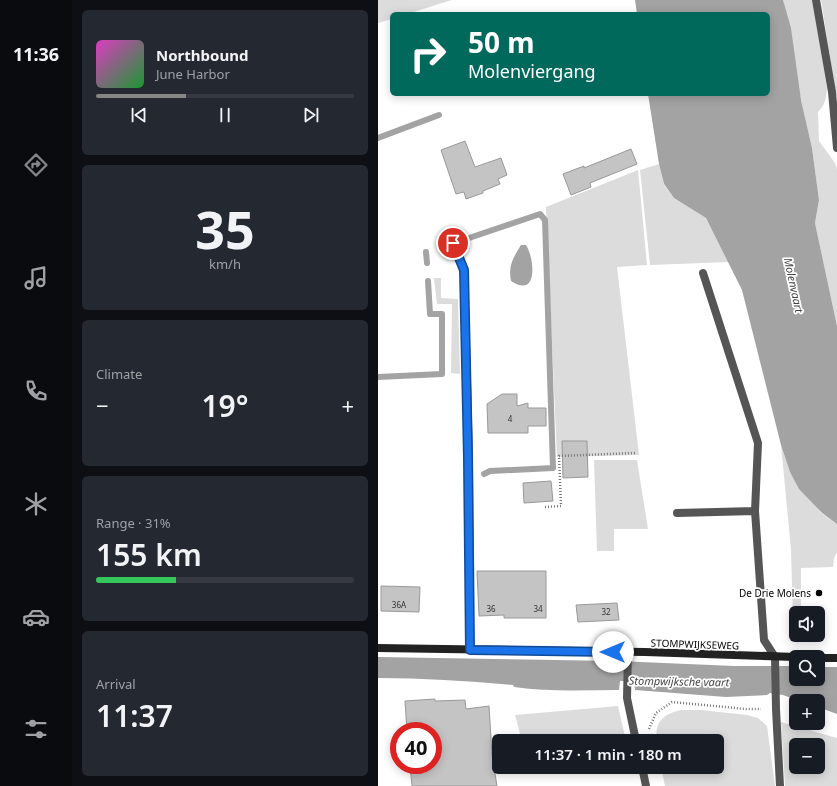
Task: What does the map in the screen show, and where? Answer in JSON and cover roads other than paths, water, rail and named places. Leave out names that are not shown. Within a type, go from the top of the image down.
[{"type":"street","points":[[816,0],[832,92],[837,148]]},
{"type":"street","points":[[453,243],[464,270],[470,650]]},
{"type":"street","points":[[703,273],[758,443],[755,512],[764,640],[775,661],[780,786]]},
{"type":"street","points":[[677,513],[755,512]]},
{"type":"street","name":"STOMPWIJKSEWEG","points":[[378,648],[775,661],[789,658]]},
{"type":"street","points":[[628,656],[627,698],[635,734]]},
{"type":"street","points":[[825,658],[837,658]]},
{"type":"street","points":[[643,774],[646,786]]},
{"type":"water","name":"Molenvaart","points":[[635,0],[783,0],[791,28],[801,100],[812,148],[819,200],[815,223],[837,326],[837,524],[822,513],[799,489],[790,472],[781,445],[742,290],[706,218],[674,198],[664,184],[659,164],[648,96],[770,96],[770,12],[637,12]]},
{"type":"water","points":[[521,245],[526,245],[529,251],[532,267],[530,281],[526,285],[520,285],[511,281],[510,276],[512,262]]},
{"type":"water","name":"Stompwijksche vaart","points":[[378,657],[617,661],[734,666],[789,666],[789,686],[825,686],[825,667],[837,667],[837,714],[825,710],[825,694],[789,694],[789,697],[770,693],[767,695],[726,697],[635,690],[634,681],[620,681],[619,690],[540,690],[514,687],[513,685],[462,681],[378,678]]},
{"type":"waterway","points":[[378,138],[439,115]]},
{"type":"waterway","points":[[469,238],[540,214],[545,220],[553,468],[490,471],[484,474]]},
{"type":"waterway","points":[[426,252],[427,263]]},
{"type":"waterway","points":[[378,377],[442,374],[442,314],[430,314],[428,281]]},
{"type":"place","name":"De Drie Molens","points":[[819,593]]}]
